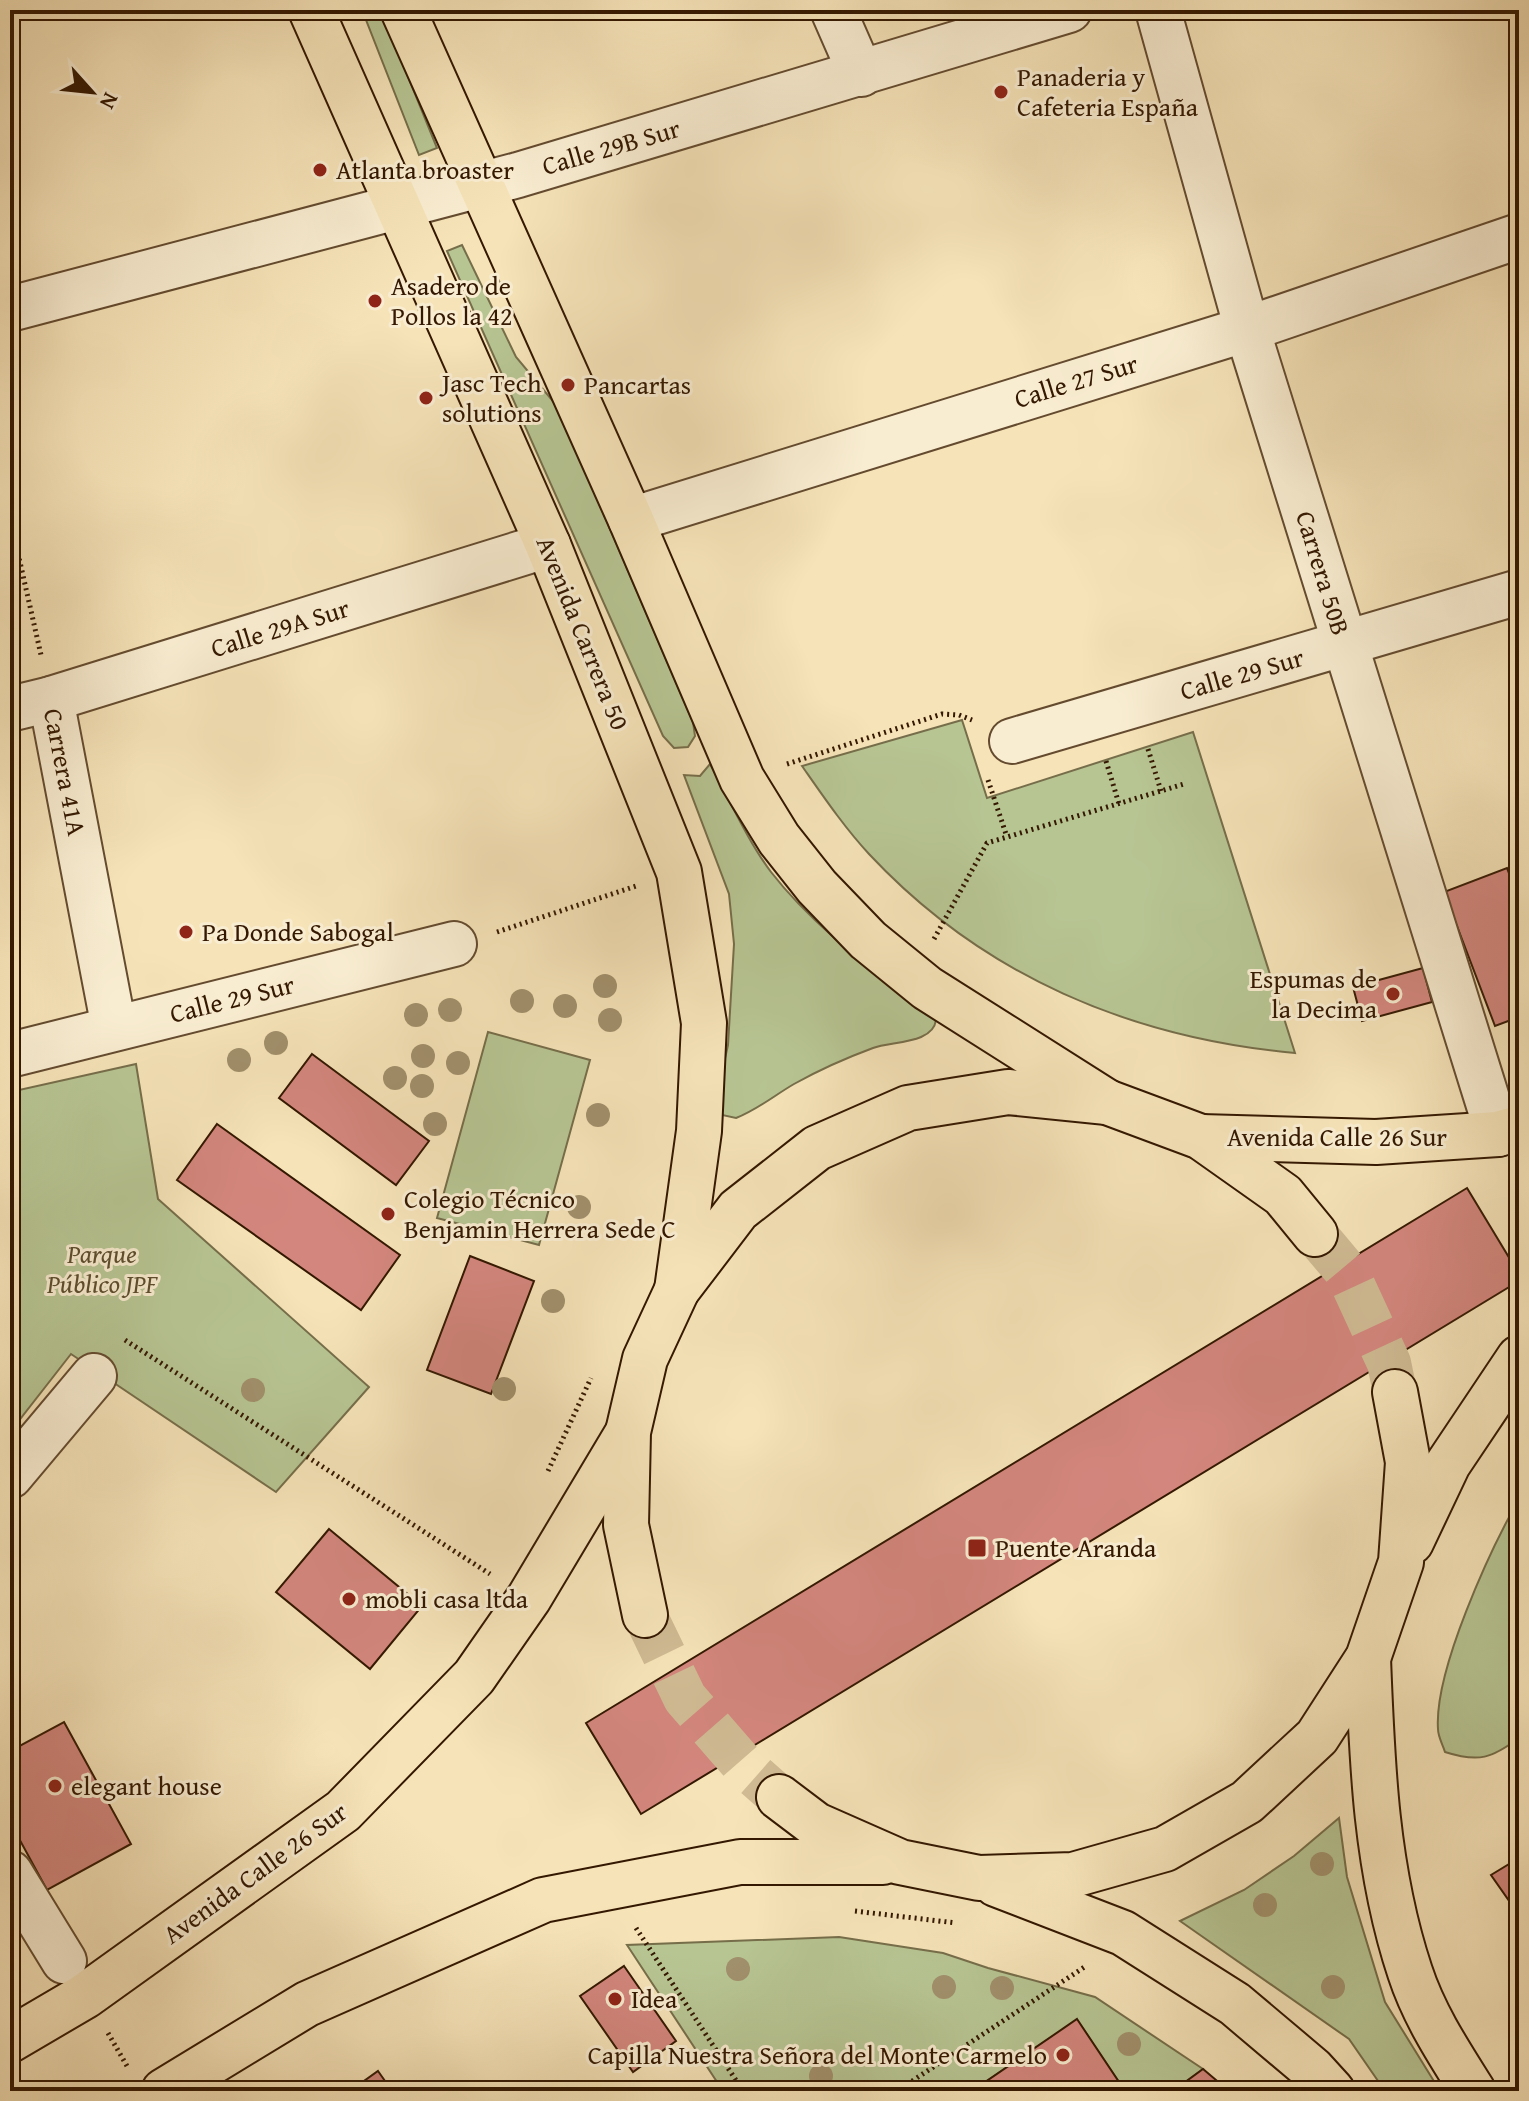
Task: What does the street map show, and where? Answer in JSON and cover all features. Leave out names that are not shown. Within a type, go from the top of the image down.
[{"type":"main road","name":"Avenida Carrera 50","points":[[311,10],[548,545],[679,872],[704,1023],[699,1131],[677,1290]]},
{"type":"main road","points":[[403,10],[631,520],[742,779],[779,839],[817,887],[868,940],[927,988],[1107,1102],[1201,1137],[1283,1195],[1315,1234]]},
{"type":"main road","points":[[645,1615],[626,1525],[628,1432],[645,1359],[677,1290],[738,1210],[817,1148],[908,1108],[1008,1092],[1107,1102]]},
{"type":"main road","name":"Avenida Calle 26 Sur","points":[[1201,1137],[1376,1142],[1508,1131]]},
{"type":"main road","points":[[979,1878],[1073,1875],[1165,1849],[1247,1802],[1317,1737],[1368,1658],[1401,1562],[1448,1464],[1519,1358]]},
{"type":"main road","points":[[1395,1392],[1408,1462],[1401,1562]]},
{"type":"main road","name":"Avenida Calle 26 Sur","points":[[10,2040],[85,1996],[343,1811],[474,1677],[529,1598],[628,1432]]},
{"type":"main road","points":[[1368,1658],[1374,1793],[1389,1897],[1411,1974],[1437,2033],[1473,2091]]},
{"type":"main road","points":[[779,1797],[816,1825],[900,1862]]},
{"type":"main road","points":[[164,2091],[307,2004],[543,1900],[740,1862],[900,1862],[979,1878],[1123,1933],[1235,2004],[1312,2069],[1332,2091]]},
{"type":"street","points":[[833,10],[861,74]]},
{"type":"street","name":"Calle 29B Sur","points":[[10,309],[480,186],[1069,10]]},
{"type":"street","name":"Carrera 50B","points":[[1158,10],[1247,329],[1369,721],[1508,1131]]},
{"type":"street","name":"Calle 27 Sur","points":[[631,520],[1247,329],[1519,236]]},
{"type":"street","name":"Calle 29A Sur","points":[[31,704],[548,545]]},
{"type":"street","name":"Calle 29 Sur","points":[[1012,741],[1519,592]]},
{"type":"street","name":"Carrera 41A","points":[[31,704],[114,1028]]},
{"type":"street","name":"Calle 29 Sur","points":[[10,1055],[454,944]]},
{"type":"street","points":[[10,1476],[94,1376]]},
{"type":"street","points":[[10,1873],[64,1961]]},
{"type":"path","name":"Carrera 41A","points":[[10,518],[31,704]]},
{"type":"path","points":[[783,765],[942,714],[968,718],[1012,741]]},
{"type":"path","points":[[931,945],[987,843],[1184,784]]},
{"type":"path","points":[[454,944],[642,884]]},
{"type":"path","points":[[94,1376],[120,1337],[490,1574],[497,1561]]},
{"type":"path","points":[[541,1484],[563,1443],[595,1368]]},
{"type":"path","points":[[850,1910],[969,1925]]},
{"type":"path","points":[[649,1923],[634,1925],[743,2091]]},
{"type":"path","points":[[897,2091],[1091,1963],[1078,1958]]},
{"type":"green space","points":[[359,10],[381,10],[437,148],[419,155],[366,20]]},
{"type":"green space","points":[[462,245],[516,357],[557,406],[693,722],[695,736],[688,747],[674,748],[663,736],[447,251]]},
{"type":"green space","points":[[962,720],[987,798],[1193,732],[1295,1053],[1175,1033],[1118,1016],[1063,994],[1011,967],[913,897],[860,844],[802,766]]},
{"type":"green space","points":[[710,764],[755,848],[789,893],[849,950],[936,1020],[928,1034],[920,1038],[873,1048],[843,1060],[736,1118],[722,1115],[716,1098],[728,1045],[734,944],[729,894],[684,775],[700,776]]},
{"type":"green space","points":[[488,1032],[590,1060],[539,1245],[437,1218]]},
{"type":"green space","name":"Parque Público JPF","points":[[136,1064],[158,1199],[369,1387],[276,1492],[71,1354],[10,1432],[10,1092]]},
{"type":"green space","points":[[1519,1499],[1519,1738],[1485,1757],[1445,1752],[1438,1732],[1439,1705],[1454,1644],[1480,1579]]},
{"type":"green space","points":[[1339,1818],[1347,1877],[1385,2002],[1440,2091],[1385,2091],[1349,2039],[1180,1921],[1244,1890],[1294,1856]]},
{"type":"green space","points":[[839,1937],[943,1953],[1095,1997],[1203,2069],[1173,2091],[1125,2091],[1077,2020],[972,2091],[723,2091],[627,1945]]},
{"type":"building","points":[[1507,868],[1519,900],[1519,1017],[1495,1026],[1444,892]]},
{"type":"building","name":"Espumas de la Decima","points":[[1423,968],[1432,1002],[1362,1021],[1353,987]]},
{"type":"building","points":[[312,1054],[429,1141],[396,1185],[279,1098]]},
{"type":"building","points":[[217,1124],[400,1255],[361,1310],[177,1180]]},
{"type":"building","name":"Puente Aranda","points":[[1467,1188],[1519,1274],[1519,1281],[641,1814],[586,1723]]},
{"type":"building","points":[[470,1256],[534,1281],[491,1394],[427,1370]]},
{"type":"building","name":"mobli casa ltda","points":[[329,1529],[422,1606],[370,1669],[276,1592]]},
{"type":"building","name":"elegant house","points":[[64,1722],[131,1844],[47,1890],[10,1822],[10,1751]]},
{"type":"building","points":[[1519,1858],[1519,1915],[1491,1875]]},
{"type":"building","points":[[624,1966],[676,2041],[633,2072],[580,1996]]},
{"type":"building","name":"Capilla Nuestra Señora del Monte Carmelo","points":[[1077,2019],[1125,2091],[972,2091]]},
{"type":"building","points":[[1203,2069],[1229,2091],[1173,2091]]},
{"type":"building","points":[[378,2071],[392,2091],[350,2091]]},
{"type":"tunnel","points":[[1315,1234],[1347,1272],[1389,1363],[1395,1392]]},
{"type":"tunnel","points":[[645,1615],[685,1698],[746,1768],[779,1797]]},
{"type":"place","name":"Panaderia y Cafeteria España","points":[[1001,92]]},
{"type":"place","name":"Atlanta broaster","points":[[320,170]]},
{"type":"place","name":"Asadero de Pollos la 42","points":[[375,301]]},
{"type":"place","name":"Pancartas","points":[[568,385]]},
{"type":"place","name":"Jasc Tech solutions","points":[[426,398]]},
{"type":"place","name":"Pa Donde Sabogal","points":[[186,932]]},
{"type":"place","name":"Espumas de la Decima","points":[[1393,994]]},
{"type":"place","name":"Colegio Técnico Benjamin Herrera Sede C","points":[[388,1214]]},
{"type":"place","name":"Puente Aranda","points":[[977,1548]]},
{"type":"place","name":"mobli casa ltda","points":[[349,1599]]},
{"type":"place","name":"elegant house","points":[[55,1786]]},
{"type":"place","name":"Idea","points":[[615,1999]]},
{"type":"place","name":"Capilla Nuestra Señora del Monte Carmelo","points":[[1063,2055]]}]
